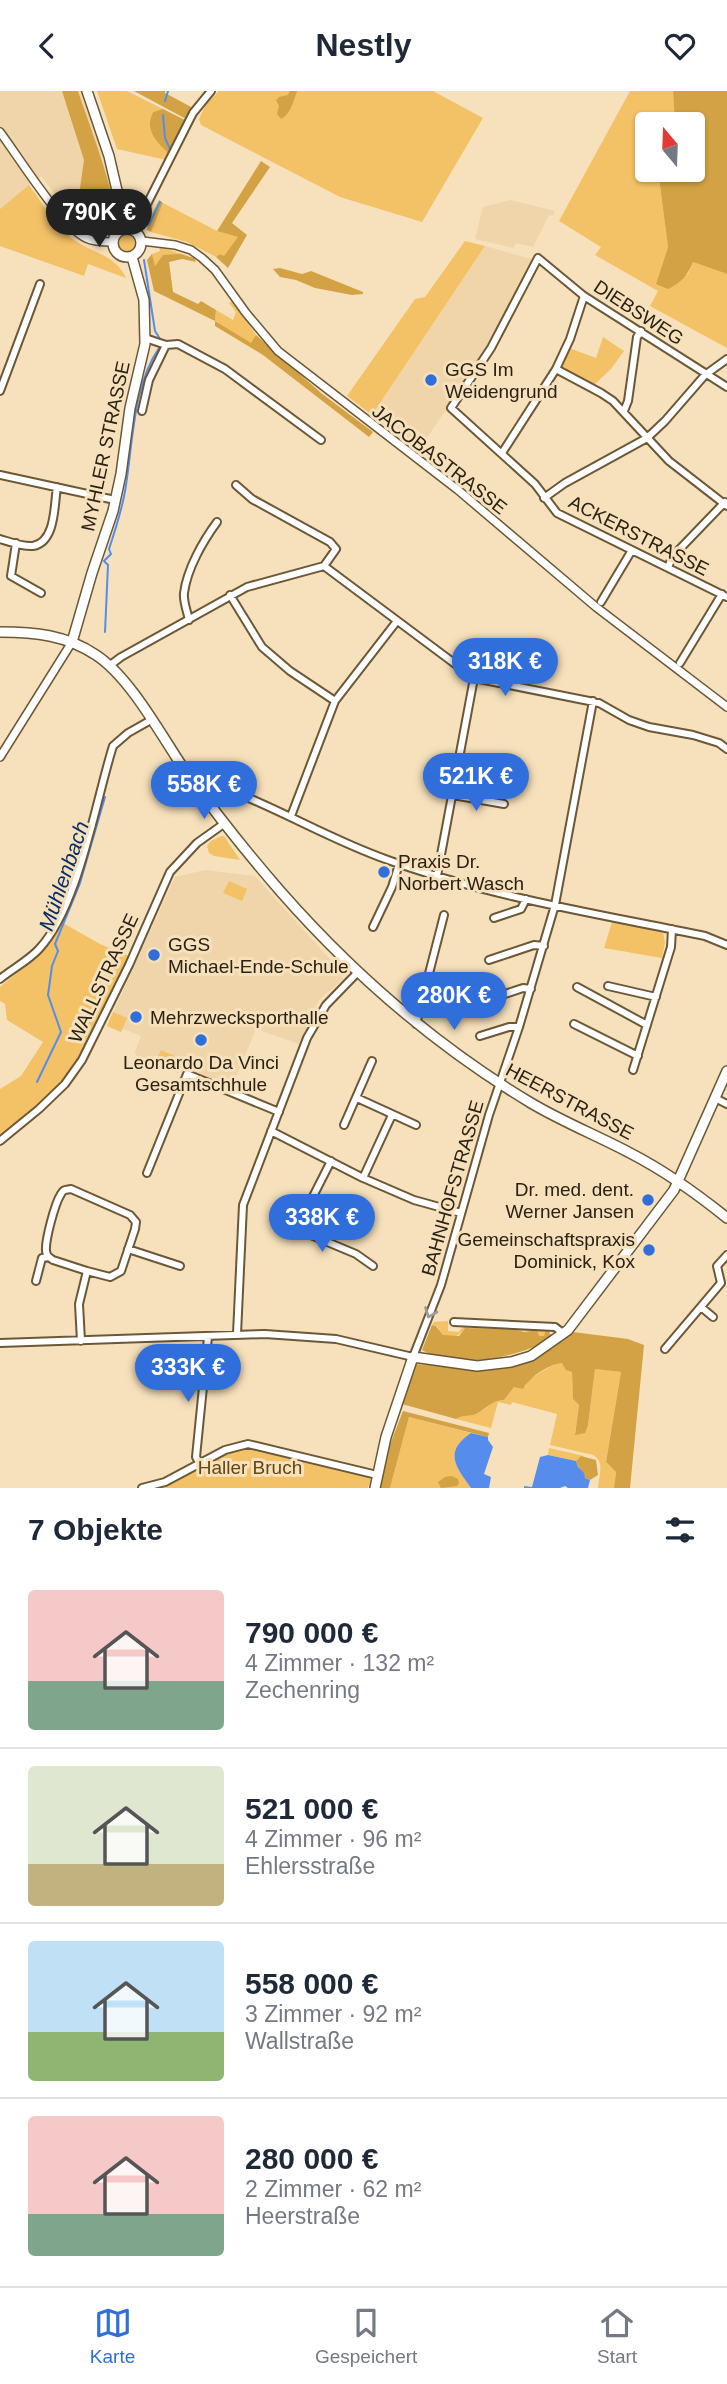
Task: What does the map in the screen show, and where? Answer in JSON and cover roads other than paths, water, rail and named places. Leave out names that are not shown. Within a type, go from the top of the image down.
[{"type":"main road","points":[[87,91],[130,229],[142,241],[139,251],[132,257],[123,257],[118,254],[113,242],[116,234],[130,229]]},
{"type":"main road","name":"MYHLER STRASSE","points":[[72,642],[115,500],[145,338],[144,300],[132,257]]},
{"type":"main road","name":"HEERSTRASSE","points":[[0,632],[37,633],[72,642],[99,657],[109,666],[151,720],[204,797],[324,941],[416,1024],[500,1084],[536,1106],[631,1153],[679,1182],[727,1218]]},
{"type":"main road","points":[[375,1488],[386,1437],[413,1357],[477,1366],[511,1361],[531,1356],[564,1334],[679,1182],[727,1071]]},
{"type":"street","points":[[130,229],[193,113],[211,91]]},
{"type":"street","points":[[0,132],[75,232],[94,241],[113,242]]},
{"type":"street","name":"JACOBASTRASSE","points":[[142,241],[175,245],[191,250],[202,258],[215,270],[278,351],[457,490],[596,607],[727,707]]},
{"type":"street","name":"DIEBSWEG","points":[[451,408],[491,348],[538,258],[584,296],[727,387]]},
{"type":"street","points":[[0,391],[40,285]]},
{"type":"street","points":[[502,453],[556,369],[570,339],[584,296]]},
{"type":"street","points":[[624,411],[628,401],[636,337],[640,331]]},
{"type":"street","name":"MYHLER STRASSE","points":[[145,338],[166,345],[178,344],[225,369],[321,440]]},
{"type":"street","name":"MYHLER STRASSE","points":[[142,411],[149,380],[166,345]]},
{"type":"street","points":[[544,498],[565,483],[647,438],[705,375],[727,359]]},
{"type":"street","points":[[556,369],[601,393],[624,411],[669,460],[726,504],[672,557],[667,568]]},
{"type":"street","name":"ACKERSTRASSE","points":[[451,408],[535,484],[557,513],[724,596]]},
{"type":"street","points":[[0,475],[115,500]]},
{"type":"street","points":[[109,666],[230,595],[267,580],[324,566],[336,549],[330,542],[252,499],[236,485]]},
{"type":"street","points":[[0,540],[35,545],[46,540],[50,532],[57,487]]},
{"type":"street","points":[[189,620],[184,595],[187,579],[207,536],[217,522]]},
{"type":"street","points":[[16,543],[11,576],[40,593]]},
{"type":"street","points":[[601,602],[632,550]]},
{"type":"street","points":[[324,566],[474,678],[593,701],[639,724],[704,738],[727,749]]},
{"type":"street","points":[[230,595],[262,647],[290,671],[335,701]]},
{"type":"street","points":[[680,663],[724,596]]},
{"type":"street","points":[[290,816],[335,701],[397,621]]},
{"type":"street","points":[[0,757],[72,642]]},
{"type":"street","points":[[437,876],[474,678]]},
{"type":"street","name":"BAHNHOFSTRASSE","points":[[413,1357],[441,1285],[489,1115],[544,946],[555,905],[593,701]]},
{"type":"street","points":[[0,979],[37,951],[58,923],[79,868],[113,746],[128,733],[151,720]]},
{"type":"street","points":[[459,760],[515,769]]},
{"type":"street","points":[[204,797],[220,788],[227,789],[399,864],[437,876],[526,899],[705,936],[727,945]]},
{"type":"street","points":[[453,795],[504,804]]},
{"type":"street","name":"WALLSTRASSE","points":[[0,1141],[65,1084],[82,1059],[129,965],[170,872],[197,843],[225,823]]},
{"type":"street","points":[[373,927],[392,887],[399,864]]},
{"type":"street","points":[[494,918],[521,909],[526,899]]},
{"type":"street","points":[[416,1024],[444,915]]},
{"type":"street","points":[[633,1070],[671,947],[672,929]]},
{"type":"street","points":[[489,960],[534,945],[544,946]]},
{"type":"street","points":[[237,1334],[243,1205],[315,1023],[326,1005],[358,972]]},
{"type":"street","points":[[608,986],[656,997]]},
{"type":"street","points":[[475,1004],[523,988],[531,989]]},
{"type":"street","points":[[577,988],[648,1025]]},
{"type":"street","points":[[574,1024],[638,1056]]},
{"type":"street","points":[[480,1035],[519,1027]]},
{"type":"street","points":[[344,1125],[372,1061]]},
{"type":"street","points":[[147,1173],[187,1074],[279,1112]]},
{"type":"street","points":[[357,1098],[416,1125]]},
{"type":"street","points":[[715,1098],[727,1104]]},
{"type":"street","points":[[363,1178],[393,1115]]},
{"type":"street","points":[[271,1131],[414,1201],[461,1213]]},
{"type":"street","points":[[297,1228],[331,1161]]},
{"type":"street","points":[[36,1281],[42,1258],[48,1257],[87,1271],[110,1276],[118,1274],[135,1229],[134,1217],[71,1189],[65,1190],[60,1195],[50,1231],[46,1250],[48,1257]]},
{"type":"street","points":[[282,1223],[356,1254],[373,1266]]},
{"type":"street","points":[[128,1249],[180,1266]]},
{"type":"street","points":[[665,1349],[721,1283],[717,1266],[727,1255]]},
{"type":"street","points":[[81,1341],[79,1304],[87,1271]]},
{"type":"street","points":[[701,1307],[713,1317]]},
{"type":"street","points":[[454,1322],[555,1327],[564,1334]]},
{"type":"street","points":[[0,1343],[237,1334],[336,1339],[413,1357]]},
{"type":"street","points":[[200,1464],[196,1457],[208,1337]]},
{"type":"street","points":[[142,1488],[165,1482],[225,1450],[248,1444],[377,1475]]},
{"type":"water","points":[[471,1433],[488,1437],[493,1447],[484,1474],[491,1477],[489,1488],[471,1488],[455,1460],[457,1447]]},
{"type":"water","points":[[548,1455],[576,1461],[585,1478],[590,1480],[588,1488],[524,1488],[532,1487],[540,1457]]},
{"type":"waterway","name":"Mühlenbach","points":[[165,101],[168,91]]},
{"type":"waterway","name":"Mühlenbach","points":[[163,115],[165,138],[171,151]]},
{"type":"waterway","name":"Mühlenbach","points":[[149,225],[160,202]]},
{"type":"waterway","name":"Mühlenbach","points":[[144,260],[155,331],[162,342]]},
{"type":"waterway","name":"Mühlenbach","points":[[105,632],[108,565],[104,561],[111,554],[109,549],[123,501],[139,396],[150,363],[159,348]]},
{"type":"waterway","name":"Mühlenbach","points":[[37,1082],[61,1032],[48,995],[52,966],[58,951],[55,944],[80,883],[105,797]]},
{"type":"place","name":"GGS Im Weidengrund","points":[[431,380]]},
{"type":"place","name":"Praxis Dr. Norbert Wasch","points":[[384,872]]},
{"type":"place","name":"GGS Michael-Ende-Schule","points":[[154,955]]},
{"type":"place","name":"Mehrzwecksporthalle","points":[[136,1017]]},
{"type":"place","name":"Leonardo Da Vinci Gesamtschhule","points":[[201,1040]]},
{"type":"place","name":"Dr. med. dent. Werner Jansen","points":[[648,1200]]},
{"type":"place","name":"Gemeinschaftspraxis Dominick, Kox","points":[[649,1250]]},
{"type":"park label","name":"Haller Bruch","points":[[250,1467]]}]
